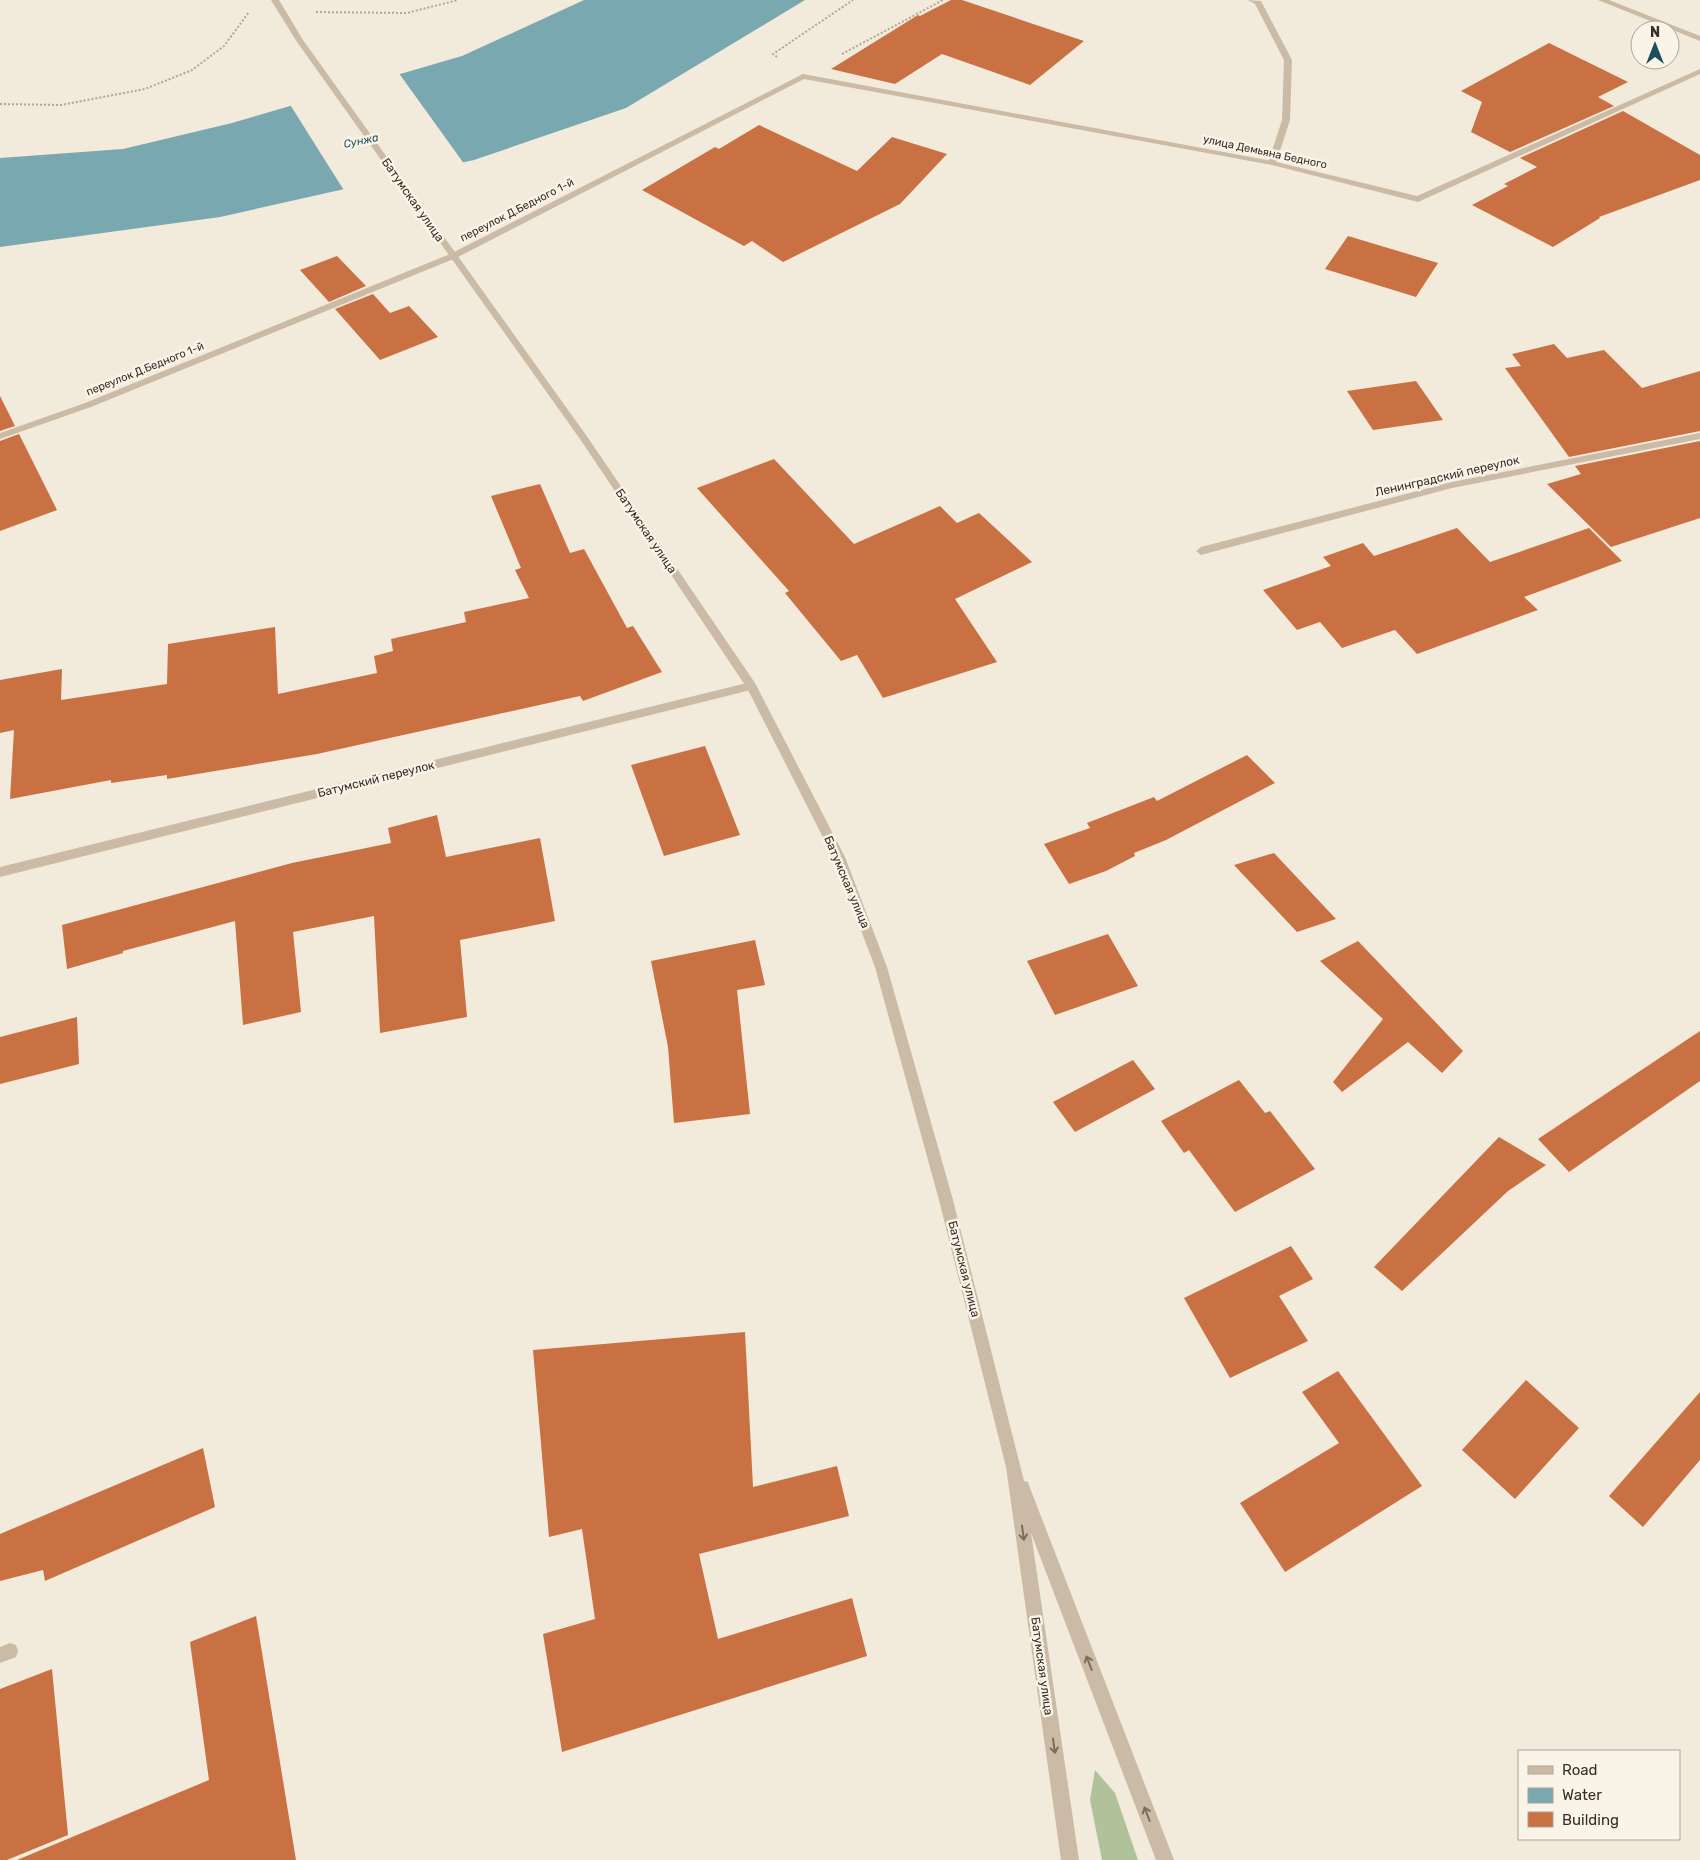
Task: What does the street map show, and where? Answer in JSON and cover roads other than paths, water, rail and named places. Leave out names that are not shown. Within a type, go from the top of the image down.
[{"type":"street","name":"Батумская улица","points":[[275,0],[300,40],[452,256],[583,437],[751,686],[839,857],[881,967],[946,1200],[1014,1467],[1070,1860]]},
{"type":"street","points":[[1252,0],[1258,3],[1288,60],[1286,120],[1272,163]]},
{"type":"street","points":[[1602,0],[1700,38]]},
{"type":"street","name":"улица Демьяна Бедного","points":[[803,76],[1272,163],[1418,199],[1700,72]]},
{"type":"street","name":"переулок Д.Бедного 1-й","points":[[0,436],[97,401],[452,256],[803,76]]},
{"type":"street","name":"Ленинградский переулок","points":[[1201,551],[1452,485],[1700,436]]},
{"type":"street","name":"Батумский переулок","points":[[0,872],[751,686]]},
{"type":"street","points":[[1014,1467],[1165,1860]]},
{"type":"water","name":"Сунжа","points":[[584,0],[805,0],[626,108],[474,160],[220,217],[0,247],[0,158],[123,149],[232,123],[462,56]]}]
